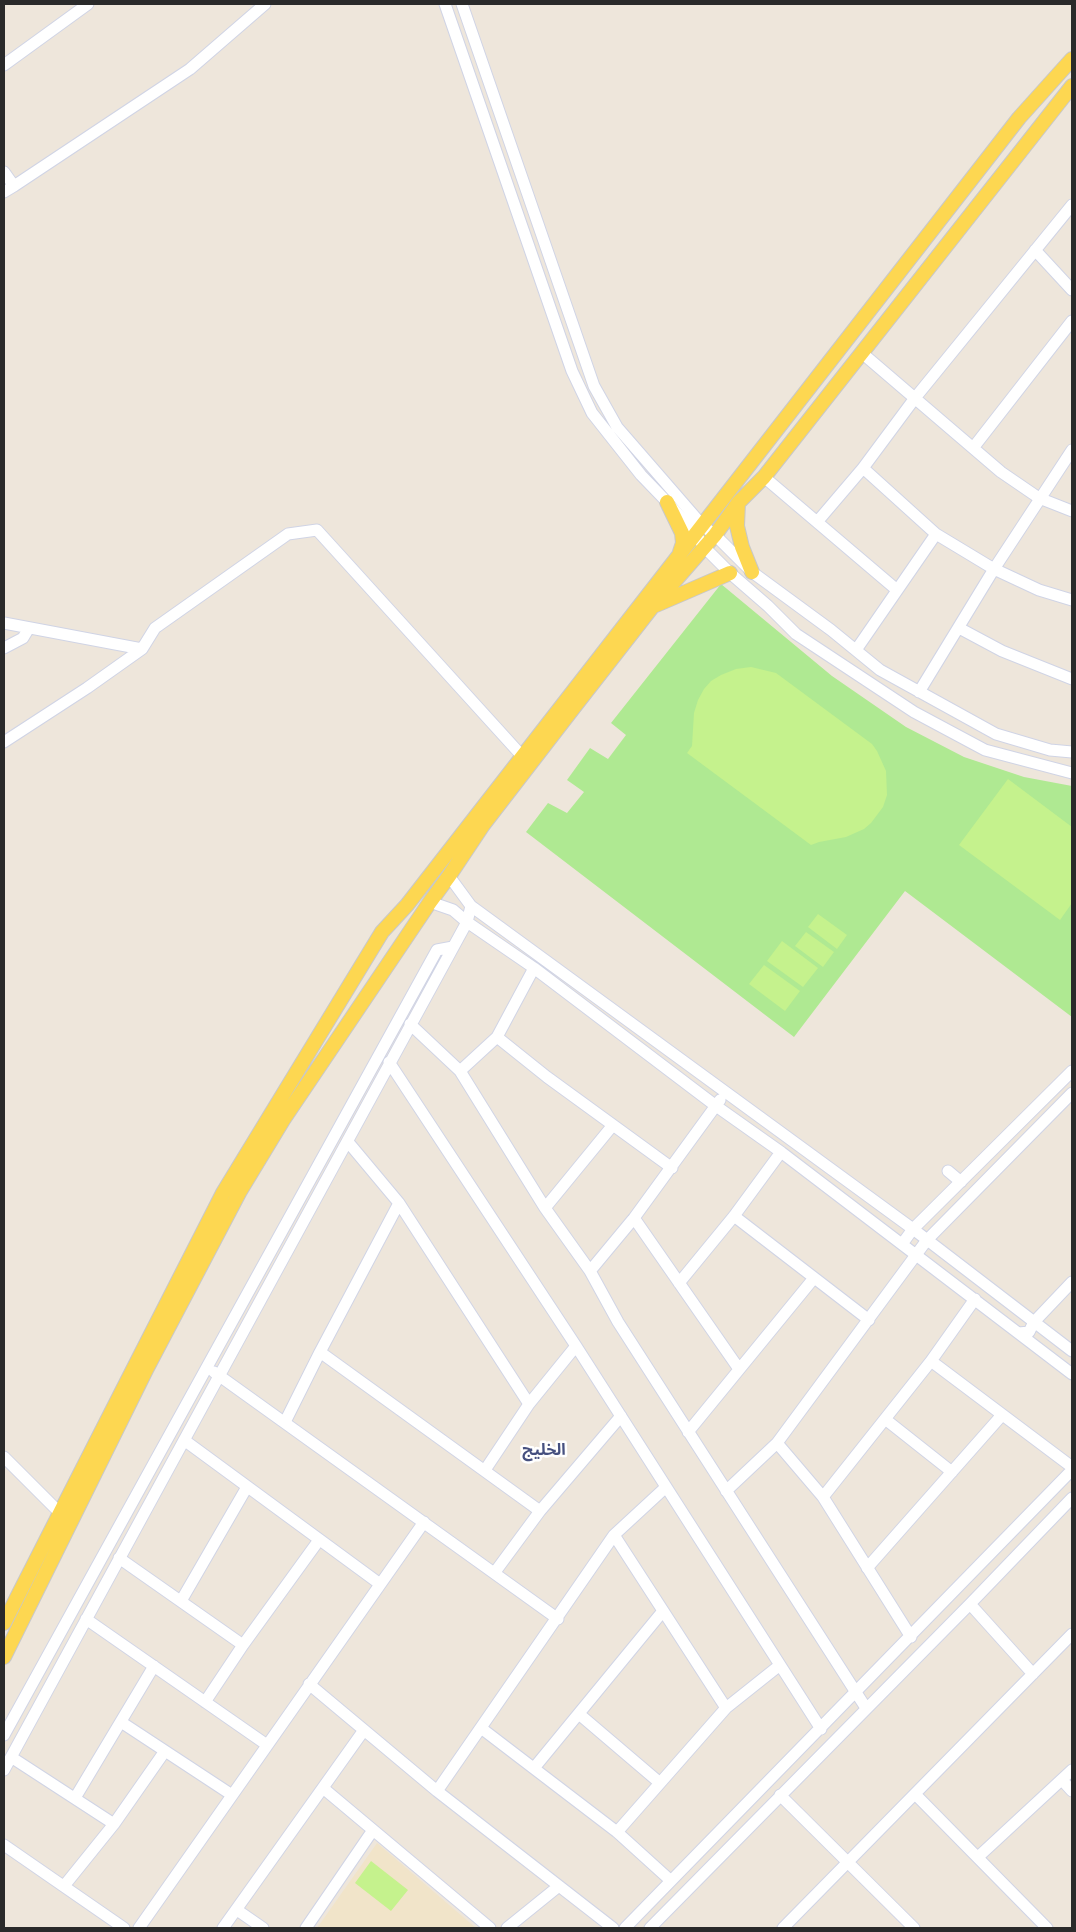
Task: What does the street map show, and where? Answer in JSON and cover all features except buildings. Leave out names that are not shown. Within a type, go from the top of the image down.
[{"type":"main road","points":[[4,1623],[223,1193],[382,932],[407,905],[1019,118],[1072,59]]},
{"type":"main road","points":[[4,1657],[147,1368],[240,1191],[283,1120],[430,902],[483,825],[653,606],[714,535],[738,503],[764,477],[1072,86]]},
{"type":"main road","points":[[667,502],[682,533],[683,543],[680,554]]},
{"type":"main road","points":[[738,503],[737,526],[742,547],[752,572]]},
{"type":"main road","points":[[653,606],[730,573]]},
{"type":"street","points":[[4,65],[88,4]]},
{"type":"street","points":[[4,172],[9,189],[190,69],[265,4]]},
{"type":"street","points":[[445,4],[572,371],[592,413],[641,475],[667,502],[699,530],[714,535],[752,572],[880,670],[996,734],[1050,750],[1072,752]]},
{"type":"street","points":[[462,4],[594,386],[617,427],[699,530],[704,547],[796,634],[914,712],[985,750],[1072,774]]},
{"type":"street","points":[[817,522],[863,468],[915,398],[1072,205]]},
{"type":"street","points":[[1035,250],[1072,290]]},
{"type":"street","points":[[973,448],[1072,321]]},
{"type":"street","points":[[862,353],[1001,472],[1039,498],[1072,510]]},
{"type":"street","points":[[919,692],[1039,498],[1072,450]]},
{"type":"street","points":[[863,468],[936,534],[994,570],[1039,590],[1072,600]]},
{"type":"street","points":[[764,477],[897,590]]},
{"type":"street","points":[[4,742],[87,688],[142,649],[155,628],[288,534],[317,530],[522,756]]},
{"type":"street","points":[[856,650],[936,534]]},
{"type":"street","points":[[4,623],[142,649]]},
{"type":"street","points":[[4,648],[22,638],[29,628]]},
{"type":"street","points":[[959,628],[1002,651],[1072,679]]},
{"type":"street","points":[[449,876],[470,906],[913,1229],[1072,1350]]},
{"type":"street","points":[[430,902],[453,910],[467,922],[534,968],[716,1106],[781,1152],[1072,1374]]},
{"type":"street","points":[[4,1770],[348,1142],[452,946],[467,922],[470,906]]},
{"type":"street","points":[[4,1735],[437,950],[452,946]]},
{"type":"street","points":[[460,1071],[497,1037],[534,968]]},
{"type":"street","points":[[410,1024],[460,1071],[545,1208],[590,1271],[618,1322],[866,1708]]},
{"type":"street","points":[[497,1037],[547,1077],[672,1168]]},
{"type":"street","points":[[389,1062],[576,1346],[821,1729]]},
{"type":"street","points":[[902,1244],[913,1229],[1072,1071]]},
{"type":"street","points":[[590,1271],[634,1218],[726,1093]]},
{"type":"street","points":[[726,1491],[777,1443],[926,1240],[1072,1093]]},
{"type":"street","points":[[545,1208],[613,1125]]},
{"type":"street","points":[[348,1142],[399,1203],[529,1404]]},
{"type":"street","points":[[679,1283],[734,1216],[781,1152]]},
{"type":"street","points":[[948,1171],[961,1182]]},
{"type":"street","points":[[285,1422],[399,1203]]},
{"type":"street","points":[[734,1216],[869,1320]]},
{"type":"street","points":[[634,1218],[739,1369]]},
{"type":"street","points":[[688,1432],[814,1278]]},
{"type":"street","points":[[1018,1333],[1029,1332],[1034,1322],[1072,1282]]},
{"type":"street","points":[[822,1497],[930,1361],[975,1299]]},
{"type":"street","points":[[485,1470],[529,1404],[576,1346]]},
{"type":"street","points":[[320,1352],[540,1511]]},
{"type":"street","points":[[625,1928],[670,1880],[821,1729],[1072,1469],[930,1361]]},
{"type":"street","points":[[206,1367],[495,1572],[558,1619]]},
{"type":"street","points":[[867,1568],[1002,1415]]},
{"type":"street","points":[[495,1572],[540,1511],[621,1416]]},
{"type":"street","points":[[885,1419],[952,1472]]},
{"type":"street","points":[[184,1440],[380,1584]]},
{"type":"street","points":[[777,1443],[822,1497],[911,1636]]},
{"type":"street","points":[[4,1457],[59,1512]]},
{"type":"street","points":[[181,1601],[247,1487]]},
{"type":"street","points":[[437,1791],[614,1536],[666,1487]]},
{"type":"street","points":[[650,1928],[1072,1498]]},
{"type":"street","points":[[140,1928],[424,1522]]},
{"type":"street","points":[[614,1536],[726,1708]]},
{"type":"street","points":[[206,1702],[319,1540]]},
{"type":"street","points":[[119,1558],[244,1645]]},
{"type":"street","points":[[970,1604],[1033,1674]]},
{"type":"street","points":[[534,1768],[663,1611]]},
{"type":"street","points":[[86,1620],[267,1745]]},
{"type":"street","points":[[783,1928],[1072,1634]]},
{"type":"street","points":[[617,1832],[726,1708],[780,1665]]},
{"type":"street","points":[[75,1798],[154,1666]]},
{"type":"street","points":[[309,1684],[437,1791],[612,1928]]},
{"type":"street","points":[[579,1714],[660,1783]]},
{"type":"street","points":[[120,1722],[232,1795]]},
{"type":"street","points":[[481,1728],[617,1832],[670,1880]]},
{"type":"street","points":[[223,1928],[364,1730]]},
{"type":"street","points":[[64,1886],[114,1824],[165,1751]]},
{"type":"street","points":[[12,1757],[114,1824]]},
{"type":"street","points":[[978,1858],[1072,1770]]},
{"type":"street","points":[[1062,1780],[1072,1791]]},
{"type":"street","points":[[323,1788],[490,1928]]},
{"type":"street","points":[[915,1794],[1047,1928]]},
{"type":"street","points":[[780,1795],[914,1928]]},
{"type":"street","points":[[306,1928],[373,1830]]},
{"type":"street","points":[[4,1845],[124,1928]]},
{"type":"street","points":[[507,1928],[559,1886]]},
{"type":"street","points":[[237,1910],[264,1928]]},
{"type":"shaded area","points":[[377,1843],[476,1928],[317,1928]]},
{"type":"green space","points":[[721,584],[832,676],[906,727],[964,757],[1024,777],[1072,786],[1072,1017],[905,891],[794,1037],[526,832],[548,803],[567,813],[584,792],[567,780],[590,748],[608,759],[626,735],[611,723]]},
{"type":"green space","points":[[751,667],[776,673],[872,744],[877,751],[886,771],[887,795],[883,807],[864,829],[846,837],[811,845],[687,753],[692,746],[694,713],[704,689],[711,681],[721,675],[736,669]]},
{"type":"green space","points":[[1008,779],[1072,827],[1072,903],[1060,920],[959,845]]},
{"type":"green space","points":[[818,914],[847,935],[837,949],[808,927]]},
{"type":"green space","points":[[806,932],[834,952],[823,967],[795,946]]},
{"type":"green space","points":[[782,941],[818,968],[803,987],[767,961]]},
{"type":"green space","points":[[764,965],[800,991],[785,1011],[749,984]]},
{"type":"green space","points":[[371,1861],[408,1890],[391,1911],[355,1883]]},
{"type":"district","name":"الخليج","points":[[544,1451]]}]
